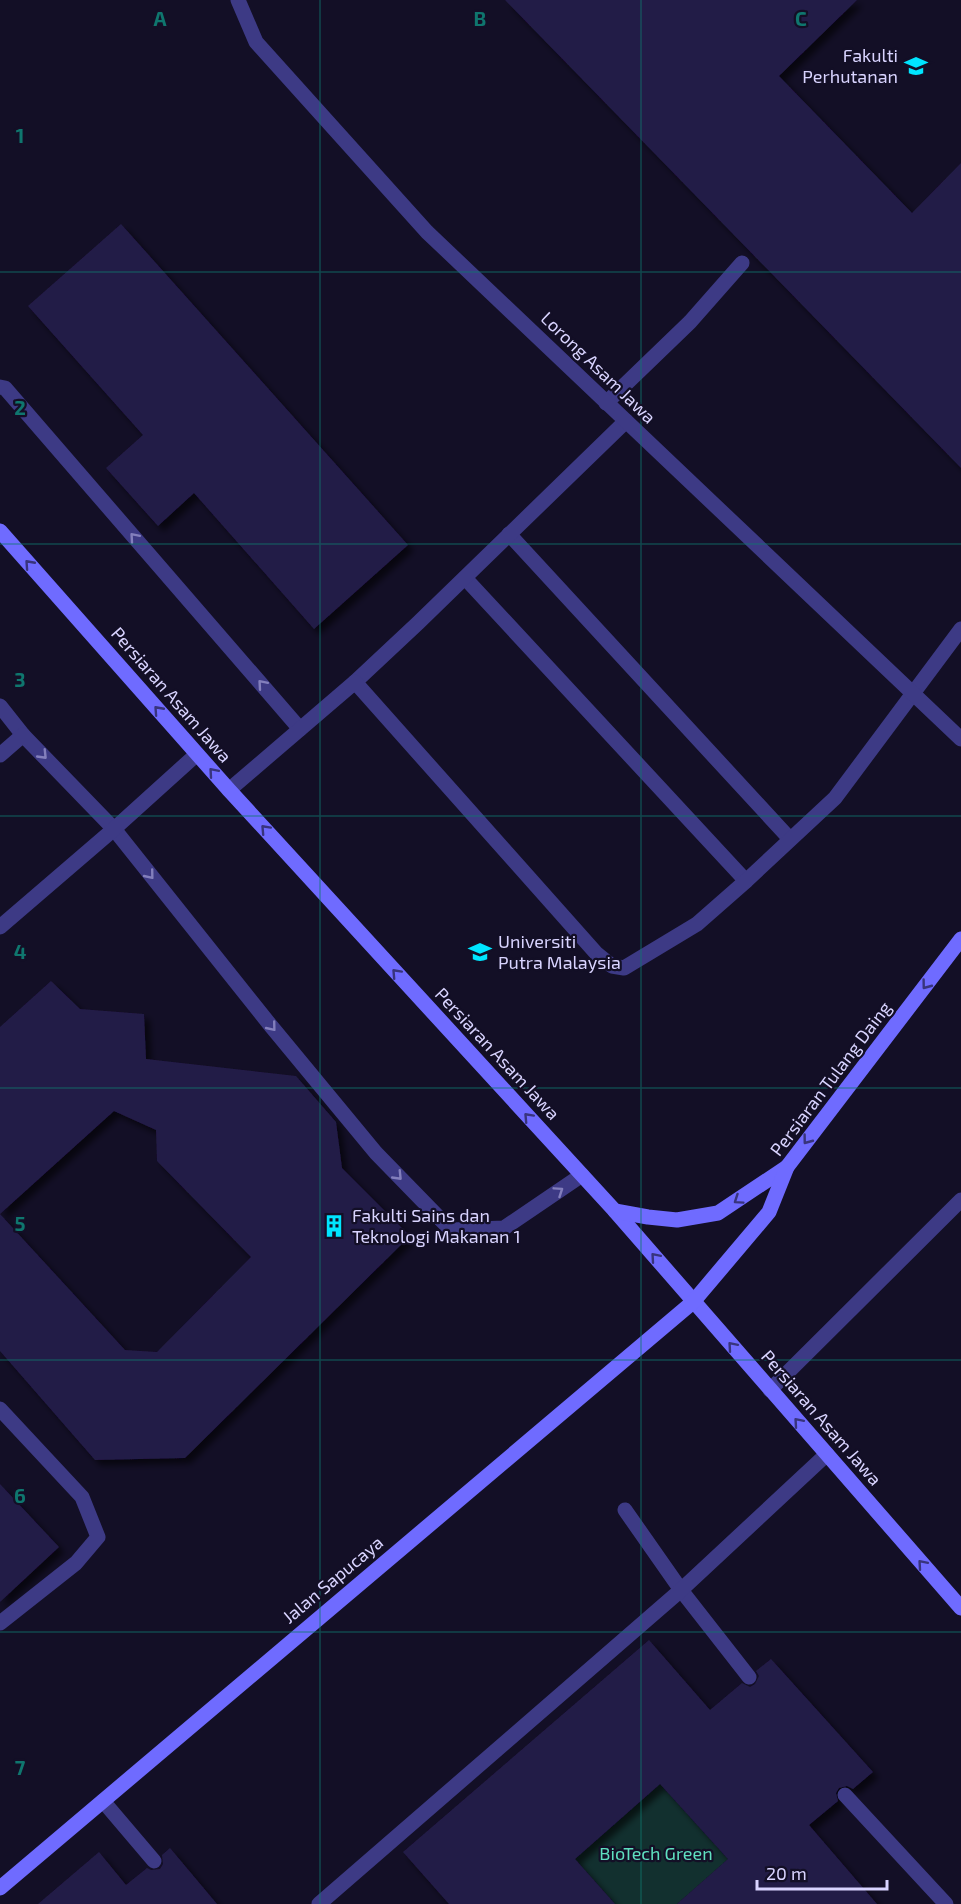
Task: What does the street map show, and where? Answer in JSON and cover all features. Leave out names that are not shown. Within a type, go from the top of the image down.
[{"type":"street","name":"Lorong Asam Jawa","points":[[238,0],[256,42],[426,232],[961,740]]},
{"type":"street","points":[[606,403],[690,322],[742,263]]},
{"type":"street","points":[[0,387],[4,388],[300,729]]},
{"type":"street","points":[[229,790],[355,682],[626,421]]},
{"type":"street","name":"Persiaran Asam Jawa","points":[[0,531],[229,790],[615,1211],[961,1608]]},
{"type":"street","points":[[509,534],[790,839]]},
{"type":"street","points":[[465,578],[746,881]]},
{"type":"street","points":[[355,682],[596,953],[612,966],[624,969],[697,924],[835,798],[961,629]]},
{"type":"street","points":[[0,706],[23,735],[114,829],[376,1153],[452,1230],[504,1228],[582,1175]]},
{"type":"street","points":[[0,754],[23,735]]},
{"type":"street","points":[[0,927],[197,754]]},
{"type":"street","name":"Persiaran Tulang Daing","points":[[693,1302],[769,1212],[787,1167],[961,939]]},
{"type":"street","points":[[615,1211],[677,1220],[718,1213],[787,1167]]},
{"type":"street","points":[[770,1390],[961,1200]]},
{"type":"street","name":"Jalan Sapucaya","points":[[0,1888],[693,1302]]},
{"type":"street","points":[[0,1408],[82,1497],[98,1537],[76,1563],[0,1623]]},
{"type":"street","points":[[319,1904],[681,1590],[826,1454]]},
{"type":"street","points":[[625,1510],[681,1590],[749,1677]]},
{"type":"street","points":[[845,1795],[946,1904]]},
{"type":"street","points":[[103,1801],[154,1862]]},
{"type":"green space","name":"BioTech Green","points":[[660,1784],[728,1859],[677,1904],[615,1904],[575,1859]]},
{"type":"building","name":"Fakulti Perhutanan","points":[[505,0],[857,0],[779,76],[912,213],[961,163],[961,468]]},
{"type":"building","points":[[121,224],[408,545],[314,629],[194,493],[158,526],[106,468],[143,435],[28,306]]},
{"type":"building","name":"Fakulti Sains dan Teknologi Makanan 1","points":[[51,981],[80,1009],[144,1014],[146,1059],[296,1076],[336,1122],[342,1168],[410,1236],[185,1458],[95,1460],[0,1351],[0,1214],[0,1027]],"holes":[[[114,1111],[156,1130],[157,1161],[251,1257],[157,1352],[125,1350],[0,1214]]]},
{"type":"building","points":[[0,1484],[59,1547],[0,1602]]},
{"type":"building","points":[[649,1640],[710,1710],[742,1683],[750,1687],[755,1684],[759,1676],[756,1671],[771,1659],[873,1772],[853,1789],[847,1786],[839,1788],[836,1793],[838,1801],[809,1825],[877,1904],[677,1904],[728,1859],[660,1784],[575,1859],[615,1904],[449,1904],[403,1852]]},
{"type":"building","points":[[170,1848],[217,1904],[38,1904],[99,1852],[126,1885],[147,1868],[160,1869],[163,1864],[162,1855]]},
{"type":"place","name":"Fakulti Perhutanan","points":[[916,66]]},
{"type":"place","name":"Universiti Putra Malaysia","points":[[480,952]]},
{"type":"place","name":"Fakulti Sains dan Teknologi Makanan 1","points":[[334,1226]]}]
